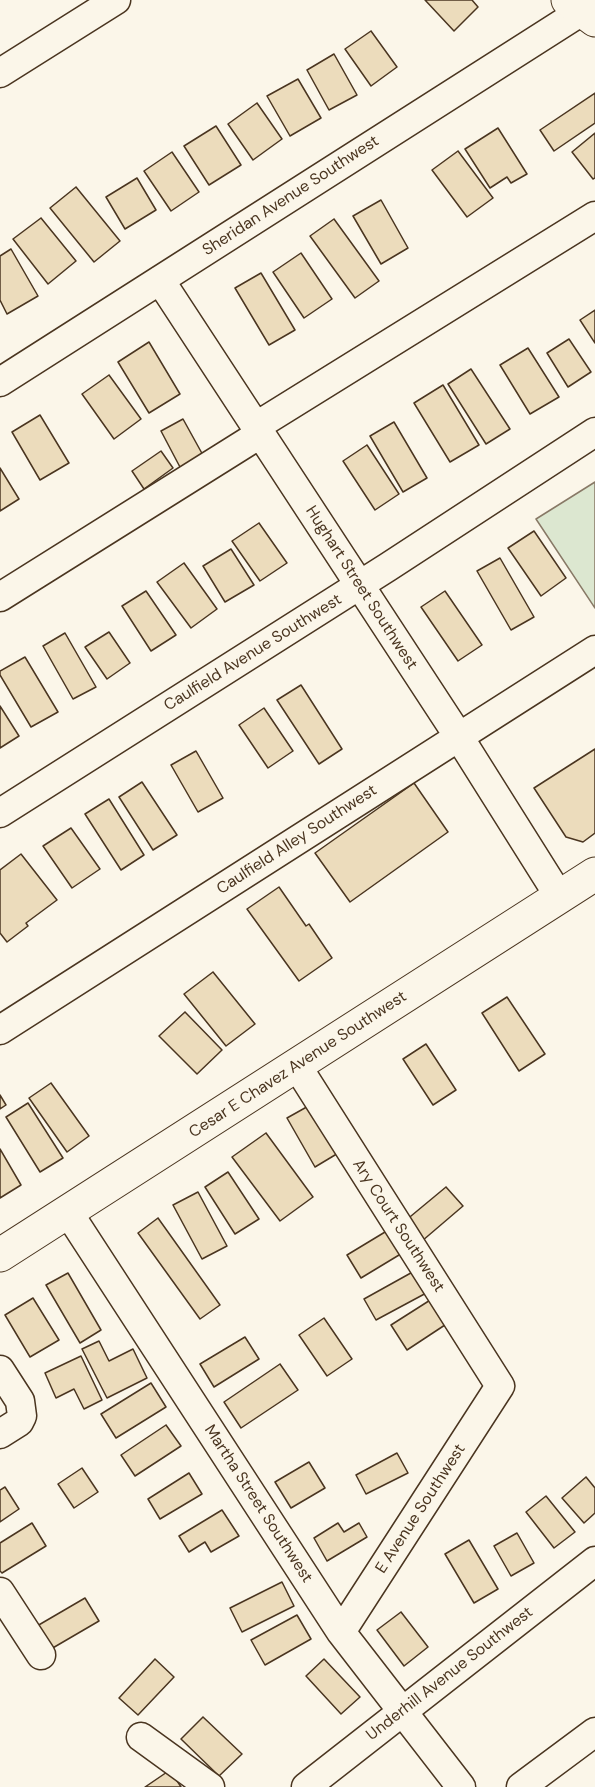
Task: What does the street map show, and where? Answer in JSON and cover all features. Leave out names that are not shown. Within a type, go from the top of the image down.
[{"type":"main road","name":"Cesar E Chavez Avenue Southwest","points":[[0,1255],[595,874]]},
{"type":"street","points":[[0,73],[116,0]]},
{"type":"street","name":"Sheridan Avenue Southwest","points":[[0,382],[582,10]]},
{"type":"street","points":[[0,597],[595,216]]},
{"type":"street","name":"Hughart Street Southwest","points":[[160,280],[459,737],[559,896]]},
{"type":"street","name":"Caulfield Avenue Southwest","points":[[0,813],[595,432]]},
{"type":"street","name":"Caulfield Alley Southwest","points":[[0,1030],[595,650]]},
{"type":"street","name":"Ary Court Southwest","points":[[297,1066],[500,1386]]},
{"type":"street","name":"Martha Street Southwest","points":[[68,1212],[341,1632],[461,1787]]},
{"type":"street","points":[[0,1370],[20,1401],[22,1416],[19,1422],[0,1434]]},
{"type":"street","name":"E Avenue Southwest","points":[[341,1632],[500,1386]]},
{"type":"street","name":"Underhill Avenue Southwest","points":[[306,1787],[595,1561]]},
{"type":"street","points":[[0,1592],[41,1655]]},
{"type":"street","points":[[521,1787],[595,1732]]},
{"type":"street","points":[[141,1737],[210,1787]]},
{"type":"green space","points":[[595,482],[595,608],[536,519]]},
{"type":"building","points":[[425,0],[472,0],[478,7],[454,31]]},
{"type":"building","points":[[371,31],[397,67],[371,86],[345,49]]},
{"type":"building","points":[[334,54],[357,95],[329,110],[307,70]]},
{"type":"building","points":[[298,79],[321,118],[290,136],[267,96]]},
{"type":"building","points":[[595,93],[595,123],[554,151],[540,130]]},
{"type":"building","points":[[257,103],[282,139],[253,160],[228,124]]},
{"type":"building","points":[[216,126],[241,165],[209,185],[184,146]]},
{"type":"building","points":[[498,128],[527,174],[511,183],[507,177],[490,188],[465,149]]},
{"type":"building","points":[[595,133],[595,178],[593,179],[572,152]]},
{"type":"building","points":[[458,151],[493,198],[467,217],[432,170]]},
{"type":"building","points":[[172,152],[199,192],[171,211],[144,171]]},
{"type":"building","points":[[137,178],[156,210],[125,229],[106,197]]},
{"type":"building","points":[[76,187],[120,241],[94,262],[50,208]]},
{"type":"building","points":[[381,200],[408,248],[381,264],[353,216]]},
{"type":"building","points":[[41,218],[76,261],[48,284],[13,239]]},
{"type":"building","points":[[334,219],[379,281],[355,298],[310,236]]},
{"type":"building","points":[[11,249],[38,296],[7,314],[0,300],[0,256]]},
{"type":"building","points":[[301,253],[332,299],[304,318],[273,272]]},
{"type":"building","points":[[261,273],[295,330],[269,345],[235,288]]},
{"type":"building","points":[[595,310],[595,343],[580,320]]},
{"type":"building","points":[[569,339],[591,372],[568,387],[547,353]]},
{"type":"building","points":[[149,342],[180,394],[149,413],[118,362]]},
{"type":"building","points":[[528,348],[559,397],[530,414],[500,365]]},
{"type":"building","points":[[471,369],[510,429],[486,444],[448,384]]},
{"type":"building","points":[[109,375],[141,419],[114,439],[82,394]]},
{"type":"building","points":[[443,385],[479,445],[450,462],[414,403]]},
{"type":"building","points":[[40,415],[69,463],[40,480],[12,432]]},
{"type":"building","points":[[183,419],[204,457],[181,469],[161,431]]},
{"type":"building","points":[[394,422],[427,478],[403,492],[370,436]]},
{"type":"building","points":[[367,445],[399,494],[375,510],[343,461]]},
{"type":"building","points":[[161,451],[173,468],[144,489],[132,471]]},
{"type":"building","points":[[0,468],[19,499],[0,511]]},
{"type":"building","points":[[259,523],[287,563],[260,581],[232,541]]},
{"type":"building","points":[[534,531],[566,578],[541,596],[508,548]]},
{"type":"building","points":[[231,549],[254,585],[225,602],[203,566]]},
{"type":"building","points":[[500,558],[534,617],[511,630],[477,571]]},
{"type":"building","points":[[184,563],[217,609],[191,628],[157,582]]},
{"type":"building","points":[[146,591],[176,635],[151,651],[122,606]]},
{"type":"building","points":[[445,591],[482,645],[458,661],[421,607]]},
{"type":"building","points":[[109,632],[130,663],[107,679],[85,647]]},
{"type":"building","points":[[65,633],[96,687],[73,699],[43,646]]},
{"type":"building","points":[[25,657],[58,712],[31,727],[0,675],[0,671]]},
{"type":"building","points":[[301,685],[342,749],[319,764],[277,700]]},
{"type":"building","points":[[0,706],[19,736],[0,748]]},
{"type":"building","points":[[264,708],[293,751],[268,768],[239,725]]},
{"type":"building","points":[[595,749],[595,833],[583,842],[566,837],[534,788]]},
{"type":"building","points":[[196,751],[223,798],[198,812],[171,765]]},
{"type":"building","points":[[142,782],[177,835],[153,850],[119,797]]},
{"type":"building","points":[[414,783],[448,832],[350,902],[315,853]]},
{"type":"building","points":[[109,799],[144,855],[121,870],[85,814]]},
{"type":"building","points":[[71,828],[100,869],[72,888],[43,846]]},
{"type":"building","points":[[21,854],[57,900],[26,923],[28,926],[7,942],[0,933],[0,870]]},
{"type":"building","points":[[279,887],[306,926],[309,924],[332,958],[299,981],[247,909]]},
{"type":"building","points":[[213,972],[255,1024],[226,1046],[184,994]]},
{"type":"building","points":[[507,997],[545,1054],[519,1071],[482,1013]]},
{"type":"building","points":[[185,1012],[222,1050],[197,1074],[159,1036]]},
{"type":"building","points":[[426,1044],[456,1090],[433,1105],[403,1059]]},
{"type":"building","points":[[51,1083],[89,1136],[67,1152],[29,1098]]},
{"type":"building","points":[[0,1095],[6,1105],[0,1109]]},
{"type":"building","points":[[28,1103],[63,1158],[40,1172],[6,1117]]},
{"type":"building","points":[[312,1104],[340,1152],[315,1167],[287,1118]]},
{"type":"building","points":[[266,1133],[313,1197],[280,1221],[232,1157]]},
{"type":"building","points":[[0,1149],[21,1185],[0,1198]]},
{"type":"building","points":[[228,1172],[259,1219],[235,1234],[205,1187]]},
{"type":"building","points":[[446,1187],[463,1206],[422,1241],[405,1221]]},
{"type":"building","points":[[198,1192],[227,1246],[202,1259],[173,1205]]},
{"type":"building","points":[[158,1218],[220,1305],[200,1319],[138,1233]]},
{"type":"building","points":[[390,1229],[404,1252],[361,1278],[347,1255]]},
{"type":"building","points":[[418,1269],[430,1291],[376,1320],[364,1299]]},
{"type":"building","points":[[68,1273],[101,1330],[80,1343],[46,1285]]},
{"type":"building","points":[[435,1297],[451,1321],[407,1350],[391,1325]]},
{"type":"building","points":[[33,1298],[59,1340],[30,1357],[5,1315]]},
{"type":"building","points":[[324,1318],[352,1359],[327,1376],[299,1335]]},
{"type":"building","points":[[245,1337],[259,1359],[214,1387],[200,1364]]},
{"type":"building","points":[[99,1341],[109,1361],[133,1349],[147,1378],[107,1398],[82,1349]]},
{"type":"building","points":[[81,1356],[102,1400],[84,1409],[74,1389],[56,1398],[45,1373]]},
{"type":"building","points":[[280,1364],[298,1390],[241,1428],[224,1402]]},
{"type":"building","points":[[151,1383],[166,1407],[116,1438],[101,1414]]},
{"type":"building","points":[[166,1425],[181,1446],[135,1476],[121,1455]]},
{"type":"building","points":[[397,1453],[408,1473],[366,1494],[356,1475]]},
{"type":"building","points":[[309,1462],[325,1488],[291,1508],[275,1482]]},
{"type":"building","points":[[82,1468],[98,1492],[74,1508],[58,1484]]},
{"type":"building","points":[[189,1473],[202,1494],[160,1519],[148,1499]]},
{"type":"building","points":[[586,1477],[595,1488],[595,1513],[584,1523],[562,1498]]},
{"type":"building","points":[[5,1487],[19,1509],[0,1522],[0,1490]]},
{"type":"building","points":[[546,1496],[575,1532],[554,1548],[526,1512]]},
{"type":"building","points":[[222,1510],[239,1536],[211,1552],[205,1542],[189,1552],[179,1536]]},
{"type":"building","points":[[32,1523],[46,1546],[2,1573],[0,1571],[0,1543]]},
{"type":"building","points":[[338,1523],[344,1532],[359,1523],[367,1537],[327,1561],[314,1538]]},
{"type":"building","points":[[517,1533],[534,1563],[511,1576],[494,1546]]},
{"type":"building","points":[[469,1540],[498,1589],[474,1603],[445,1554]]},
{"type":"building","points":[[282,1582],[294,1606],[242,1632],[230,1608]]},
{"type":"building","points":[[85,1598],[99,1621],[51,1649],[37,1626]]},
{"type":"building","points":[[401,1612],[428,1647],[404,1666],[377,1630]]},
{"type":"building","points":[[297,1615],[311,1639],[265,1665],[251,1640]]},
{"type":"building","points":[[155,1659],[174,1677],[138,1715],[119,1698]]},
{"type":"building","points":[[324,1659],[360,1697],[341,1714],[306,1676]]},
{"type":"building","points":[[203,1717],[242,1754],[219,1776],[181,1739]]},
{"type":"building","points":[[170,1770],[181,1787],[145,1787]]}]
